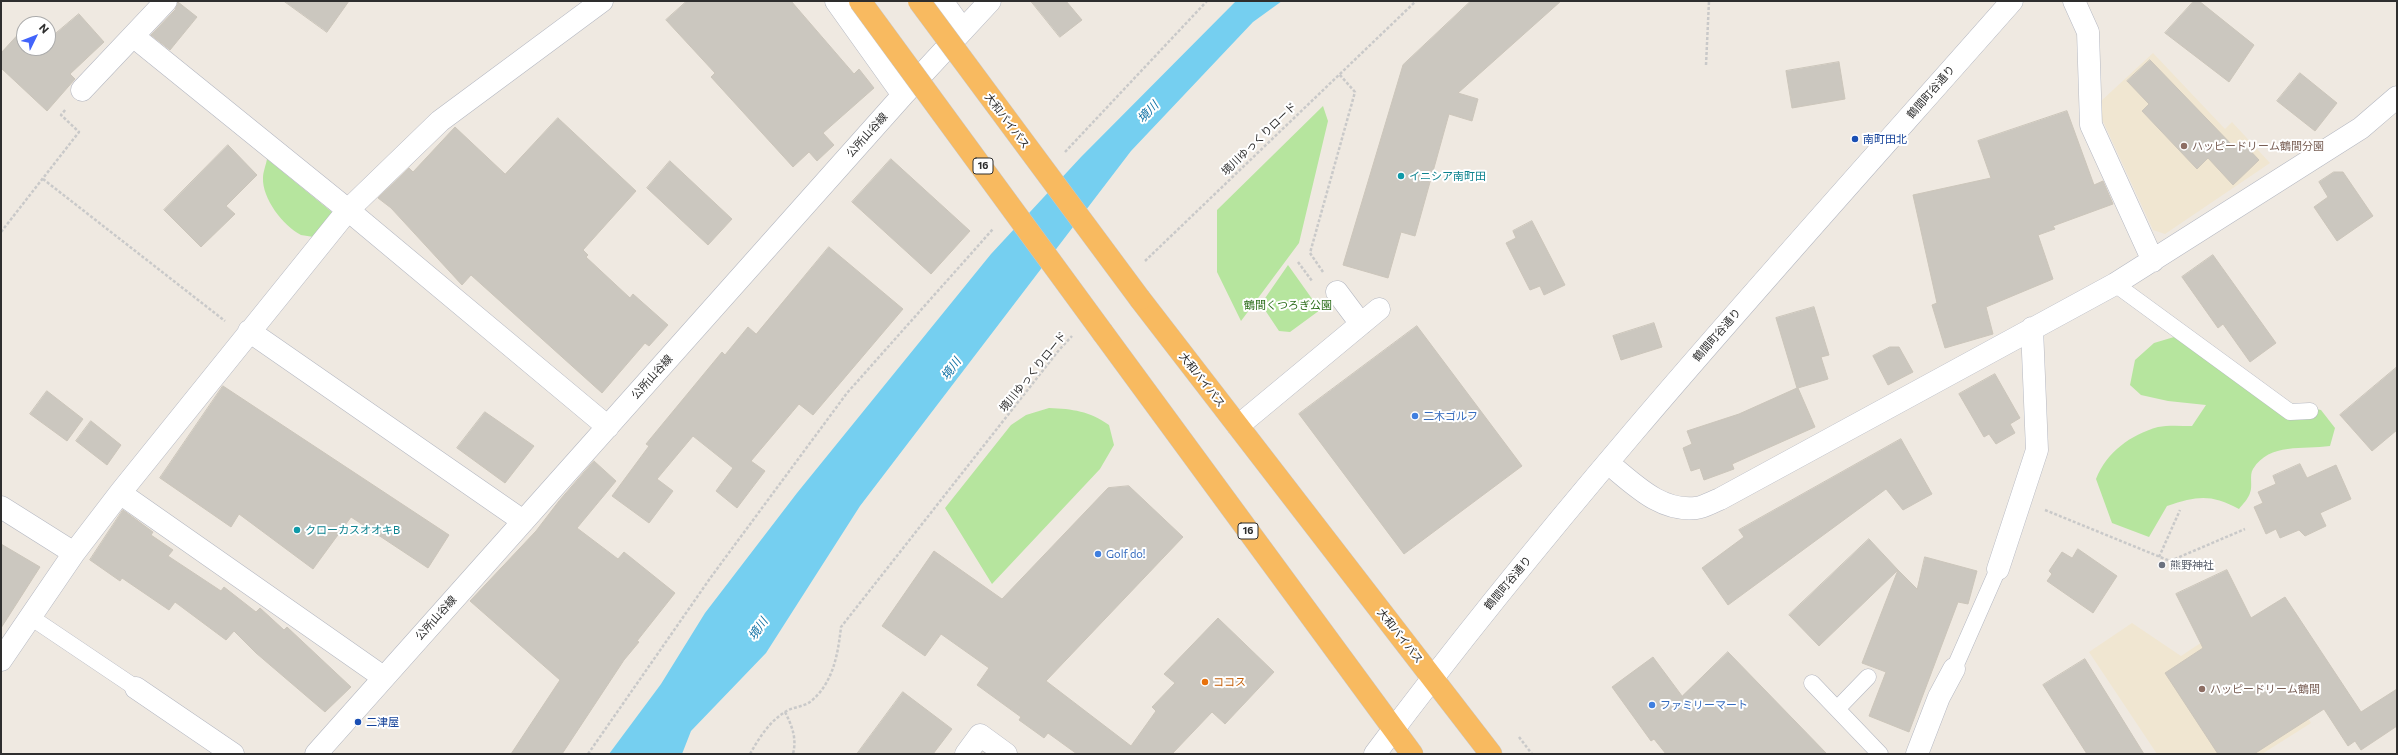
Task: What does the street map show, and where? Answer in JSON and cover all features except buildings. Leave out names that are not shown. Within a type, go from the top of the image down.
[{"type":"highway","name":"16","points":[[860,1],[1412,754]]},
{"type":"highway","name":"大和バイパス","points":[[919,1],[1140,299],[1491,754]]},
{"type":"street","points":[[82,90],[166,1]]},
{"type":"street","points":[[1,660],[29,616],[74,552],[249,331],[348,210],[440,121],[602,1]]},
{"type":"street","points":[[836,1],[903,95]]},
{"type":"street","points":[[942,1],[963,30]]},
{"type":"street","name":"公所山谷線","points":[[316,754],[903,95],[990,1]]},
{"type":"street","name":"鶴間町谷通り","points":[[1375,754],[1432,678],[1608,463],[1719,333],[2012,1]]},
{"type":"street","points":[[2074,1],[2088,32],[2091,125],[2153,261]]},
{"type":"street","points":[[133,36],[348,210],[608,427]]},
{"type":"street","points":[[1608,463],[1658,501],[1677,508],[1698,508],[1720,499],[2115,284],[2361,128],[2397,97]]},
{"type":"street","points":[[1337,292],[1361,324]]},
{"type":"street","points":[[1238,426],[1379,310]]},
{"type":"street","points":[[1998,569],[2037,450],[2032,328]]},
{"type":"street","points":[[249,331],[523,521]]},
{"type":"street","points":[[120,493],[383,677]]},
{"type":"street","points":[[1,507],[74,552]]},
{"type":"street","points":[[1917,754],[1939,697],[1954,669]]},
{"type":"street","points":[[136,688],[233,754]]},
{"type":"street","points":[[966,754],[980,735],[1006,754]]},
{"type":"lane","points":[[2115,284],[2290,412],[2310,411]]},
{"type":"lane","points":[[1954,669],[1998,569]]},
{"type":"lane","points":[[29,616],[136,688]]},
{"type":"lane","points":[[1837,709],[1868,677]]},
{"type":"lane","points":[[1812,683],[1880,754]]},
{"type":"path","points":[[1060,158],[1207,1]]},
{"type":"path","name":"境川ゆっくりロード","points":[[1139,267],[1416,1]]},
{"type":"path","points":[[1706,65],[1709,1]]},
{"type":"path","points":[[1310,254],[1355,92],[1339,74]]},
{"type":"path","points":[[1,232],[79,132],[61,115],[82,90]]},
{"type":"path","points":[[43,179],[234,328],[249,331]]},
{"type":"path","points":[[588,754],[711,577],[847,393],[994,228]]},
{"type":"path","points":[[1298,262],[1312,282],[1324,274]]},
{"type":"path","name":"境川ゆっくりロード","points":[[750,754],[766,729],[785,712],[810,702],[828,681],[838,654],[841,627],[1058,350],[1075,334]]},
{"type":"path","points":[[2159,557],[2180,510]]},
{"type":"path","points":[[2059,517],[2170,561],[2245,530]]},
{"type":"path","points":[[785,712],[793,729],[795,746],[793,754]]},
{"type":"path","points":[[1519,737],[1532,754]]},
{"type":"shaded area","name":"ハッピードリーム鶴間分園","points":[[2153,53],[2225,129],[2232,122],[2270,163],[2165,234],[2153,230],[2101,117],[2100,102]]},
{"type":"shaded area","name":"ハッピードリーム鶴間","points":[[2243,615],[2311,723],[2262,754],[2157,754],[2089,652],[2132,623],[2181,656]]},
{"type":"green space","points":[[1323,106],[1328,121],[1299,243],[1241,321],[1217,272],[1217,210]]},
{"type":"green space","points":[[267,159],[333,213],[313,237],[301,235],[294,231],[275,211],[266,194],[264,186],[263,173]]},
{"type":"green space","name":"鶴間くつろぎ公園","points":[[1288,265],[1320,310],[1290,332],[1279,331],[1261,304]]},
{"type":"green space","points":[[2184,334],[2293,404],[2321,410],[2335,428],[2330,446],[2278,451],[2260,460],[2252,471],[2251,490],[2249,495],[2239,509],[2220,501],[2204,498],[2187,500],[2167,506],[2149,537],[2112,523],[2096,479],[2106,461],[2129,440],[2148,430],[2158,427],[2192,426],[2206,405],[2168,401],[2141,395],[2130,385],[2135,360],[2154,343]]},
{"type":"green space","points":[[1049,408],[1080,412],[1102,420],[1109,425],[1114,445],[1100,469],[992,584],[945,508],[1011,425],[1026,415]]},
{"type":"water","name":"境川","points":[[1236,1],[1282,1],[1253,22],[1131,151],[860,506],[766,653],[691,731],[682,754],[609,754],[661,684],[705,613],[797,493],[991,254],[1081,157]]},
{"type":"place","name":"南町田北","points":[[1855,139]]},
{"type":"place","name":"ハッピードリーム鶴間分園","points":[[2184,146]]},
{"type":"place","name":"イニシア南町田","points":[[1401,176]]},
{"type":"place","name":"二木ゴルフ","points":[[1415,416]]},
{"type":"place","name":"クローカスオオキB","points":[[297,530]]},
{"type":"place","name":"Golf do!","points":[[1098,554]]},
{"type":"place","name":"熊野神社","points":[[2162,565]]},
{"type":"place","name":"ココス","points":[[1205,682]]},
{"type":"place","name":"ハッピードリーム鶴間","points":[[2202,689]]},
{"type":"place","name":"ファミリーマート","points":[[1652,705]]},
{"type":"place","name":"二津屋","points":[[358,722]]}]
